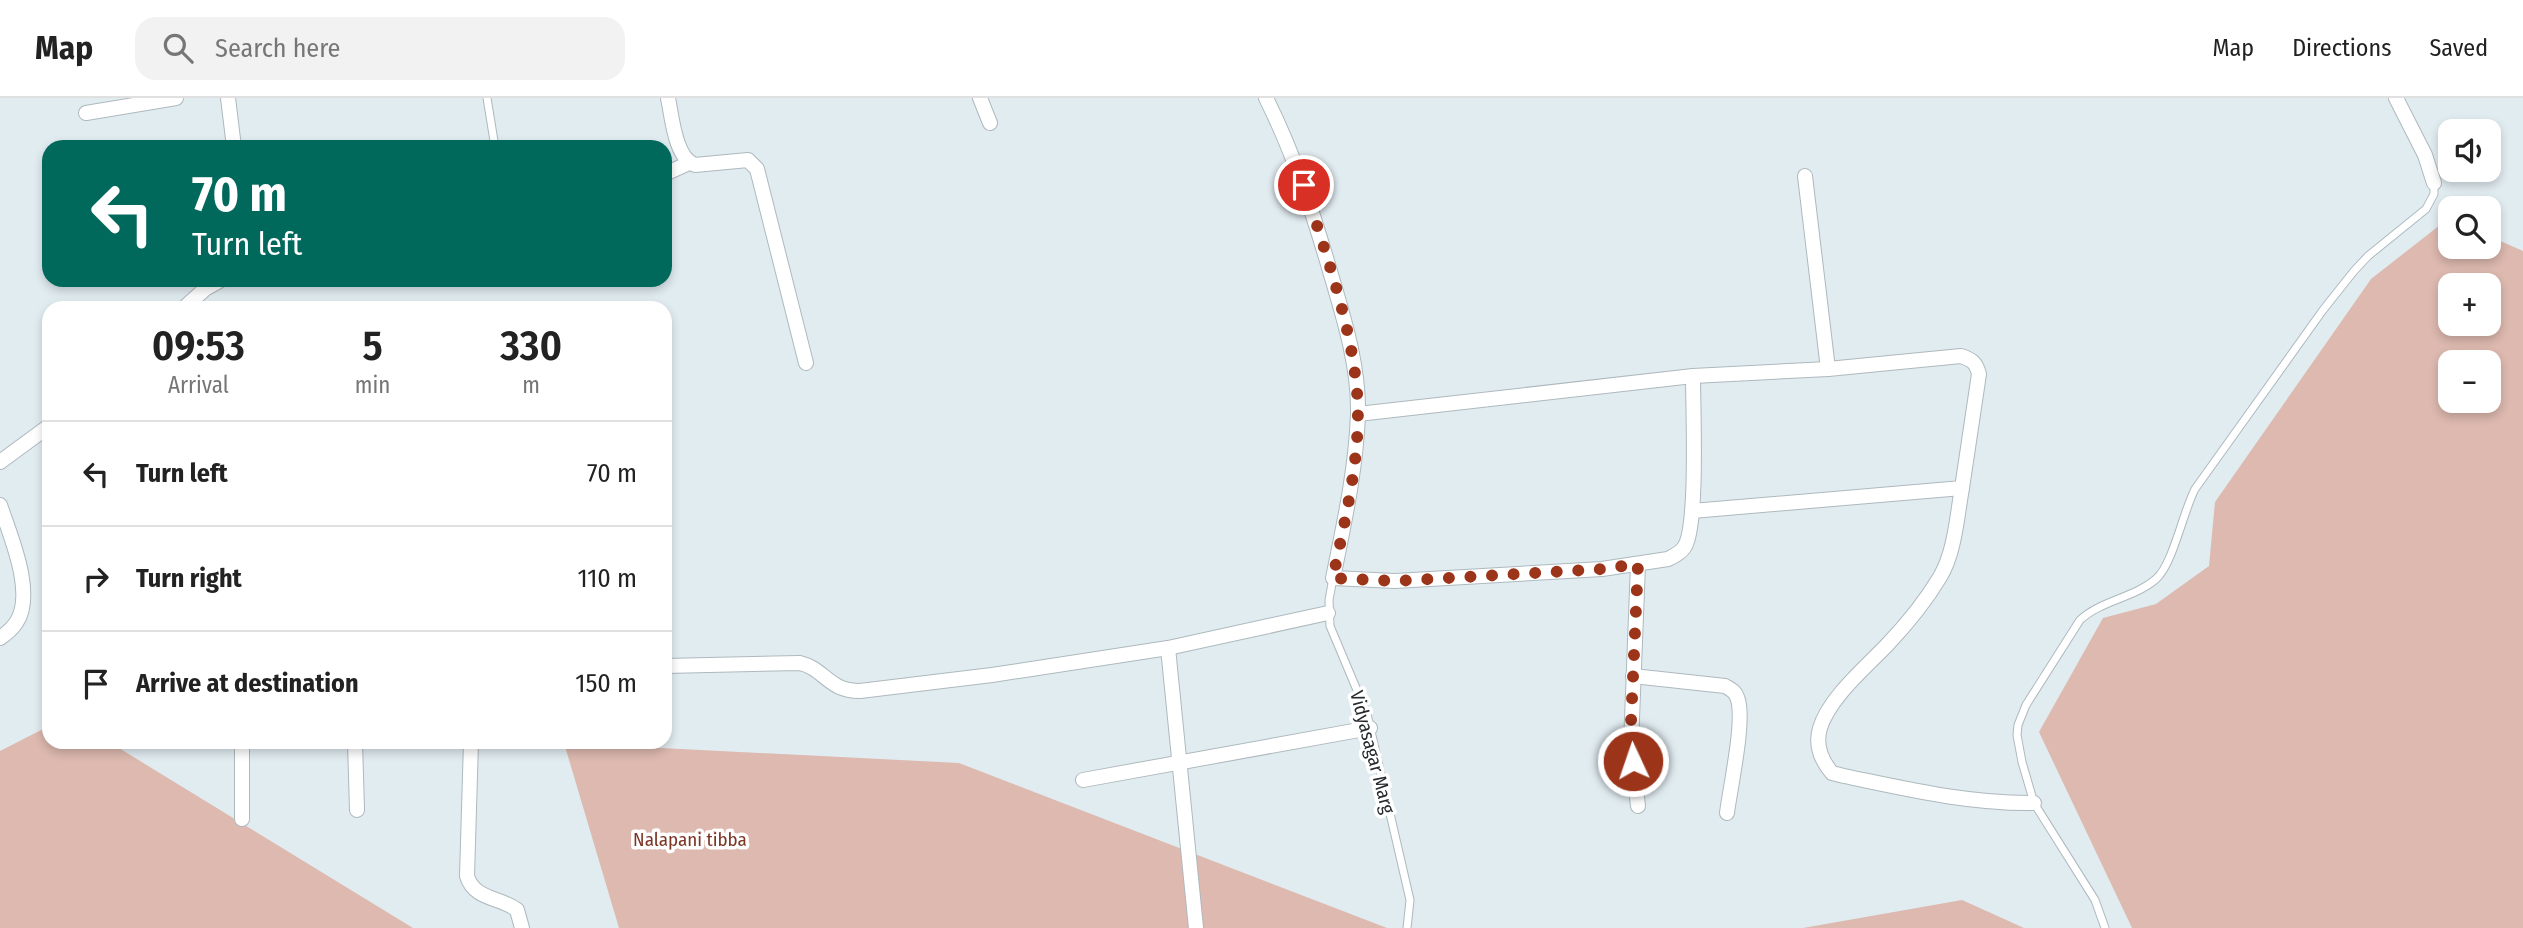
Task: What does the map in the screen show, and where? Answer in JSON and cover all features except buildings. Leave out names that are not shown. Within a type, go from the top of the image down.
[{"type":"street","points":[[86,113],[176,98]]},
{"type":"street","points":[[228,98],[233,140]]},
{"type":"street","points":[[668,98],[680,151],[689,163],[695,165],[739,159],[755,164],[806,363]]},
{"type":"street","points":[[980,98],[990,123]]},
{"type":"street","points":[[1266,98],[1287,140],[1319,232],[1346,328],[1357,393],[1358,414],[1348,500],[1333,578],[1395,581],[1602,569],[1668,559],[1685,548],[1692,511],[1693,376]]},
{"type":"street","points":[[2396,98],[2425,155],[2434,183]]},
{"type":"street","points":[[672,171],[689,163]]},
{"type":"street","points":[[1805,176],[1828,369]]},
{"type":"street","points":[[192,301],[209,287]]},
{"type":"street","points":[[1358,414],[1693,376],[1828,369],[1961,356],[1975,362],[1979,374],[1962,488],[1942,574],[1915,614],[1834,702],[1820,727],[1818,741],[1820,755],[1832,773],[1957,798],[2034,803]]},
{"type":"street","points":[[0,462],[42,431]]},
{"type":"street","points":[[1692,511],[1962,488]]},
{"type":"street","points":[[0,505],[16,553],[24,595],[16,624],[0,638]]},
{"type":"street","points":[[1638,564],[1631,745],[1639,806]]},
{"type":"street","points":[[672,666],[800,663],[812,667],[840,688],[860,691],[992,675],[1168,648],[1328,613]]},
{"type":"street","points":[[1168,648],[1196,928]]},
{"type":"street","points":[[1633,676],[1725,686],[1733,690],[1740,715],[1727,813]]},
{"type":"street","points":[[1083,780],[1370,728]]},
{"type":"street","points":[[242,749],[242,819]]},
{"type":"street","points":[[355,749],[357,810]]},
{"type":"street","points":[[471,749],[467,876],[474,889],[481,894],[509,904],[517,910],[522,928]]},
{"type":"lane","points":[[487,98],[494,140]]},
{"type":"lane","points":[[2105,928],[2095,900],[2034,803],[2017,735],[2026,705],[2074,627],[2090,610],[2136,592],[2164,571],[2186,506],[2195,489],[2354,271],[2368,256],[2426,209],[2434,194],[2434,183]]},
{"type":"lane","name":"Vidyasagar Marg","points":[[1333,578],[1328,613],[1330,626],[1360,695],[1370,728],[1410,900],[1407,928]]},
{"type":"green space","points":[[2438,227],[2438,259],[2501,259],[2501,241],[2523,251],[2523,928],[2132,928],[2039,732],[2103,618],[2156,604],[2209,566],[2215,502],[2371,279]]},
{"type":"green space","points":[[42,730],[42,749],[120,749],[413,928],[0,928],[0,751]]},
{"type":"green space","name":"Nalapani tibba","points":[[672,748],[959,763],[1387,928],[619,928],[566,749]]},
{"type":"green space","points":[[1962,900],[2024,928],[1803,928]]},
{"type":"route","points":[[1304,185],[1343,317],[1357,393],[1354,456],[1333,578],[1395,581],[1602,569],[1638,564],[1631,722],[1633,761]]}]
